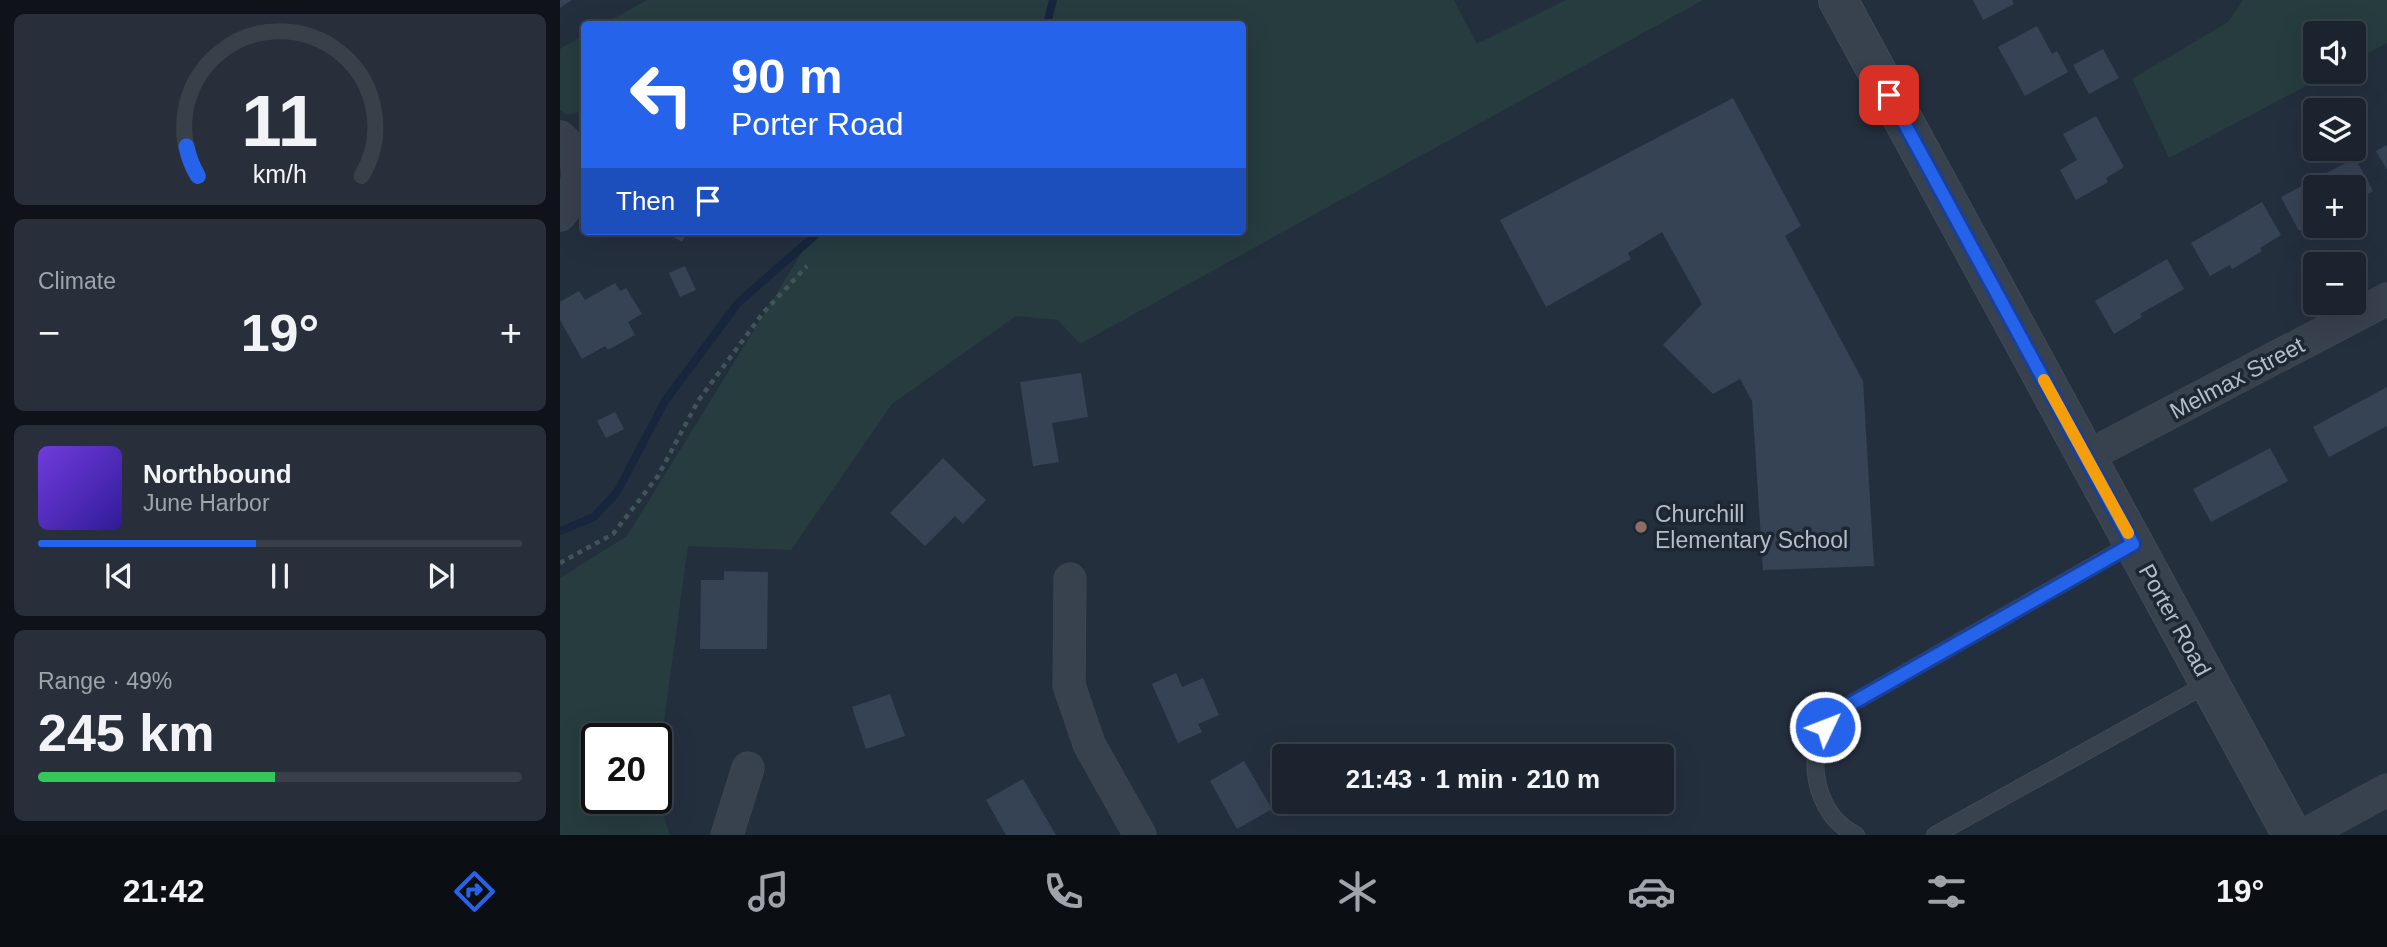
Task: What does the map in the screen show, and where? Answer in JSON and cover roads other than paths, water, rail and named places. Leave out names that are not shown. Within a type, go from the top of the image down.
[{"type":"street","name":"Porter Road","points":[[1838,0],[2292,835]]},
{"type":"street","points":[[560,137],[574,155],[578,171],[577,187],[571,202],[560,215]]},
{"type":"street","name":"Melmax Street","points":[[2086,457],[2387,299]]},
{"type":"street","points":[[1070,579],[1069,685],[1089,744],[1140,835]]},
{"type":"street","points":[[727,835],[748,768]]},
{"type":"street","points":[[2304,835],[2387,790]]},
{"type":"lane","points":[[1856,835],[1824,808],[1815,775],[1817,741],[1833,714],[2133,544]]},
{"type":"lane","points":[[1935,835],[2209,683]]},
{"type":"waterway","points":[[1048,21],[1053,0]]},
{"type":"waterway","points":[[560,531],[594,517],[617,492],[665,401],[738,303],[815,235]]},
{"type":"place","name":"Churchill Elementary School","points":[[1641,527]]}]
